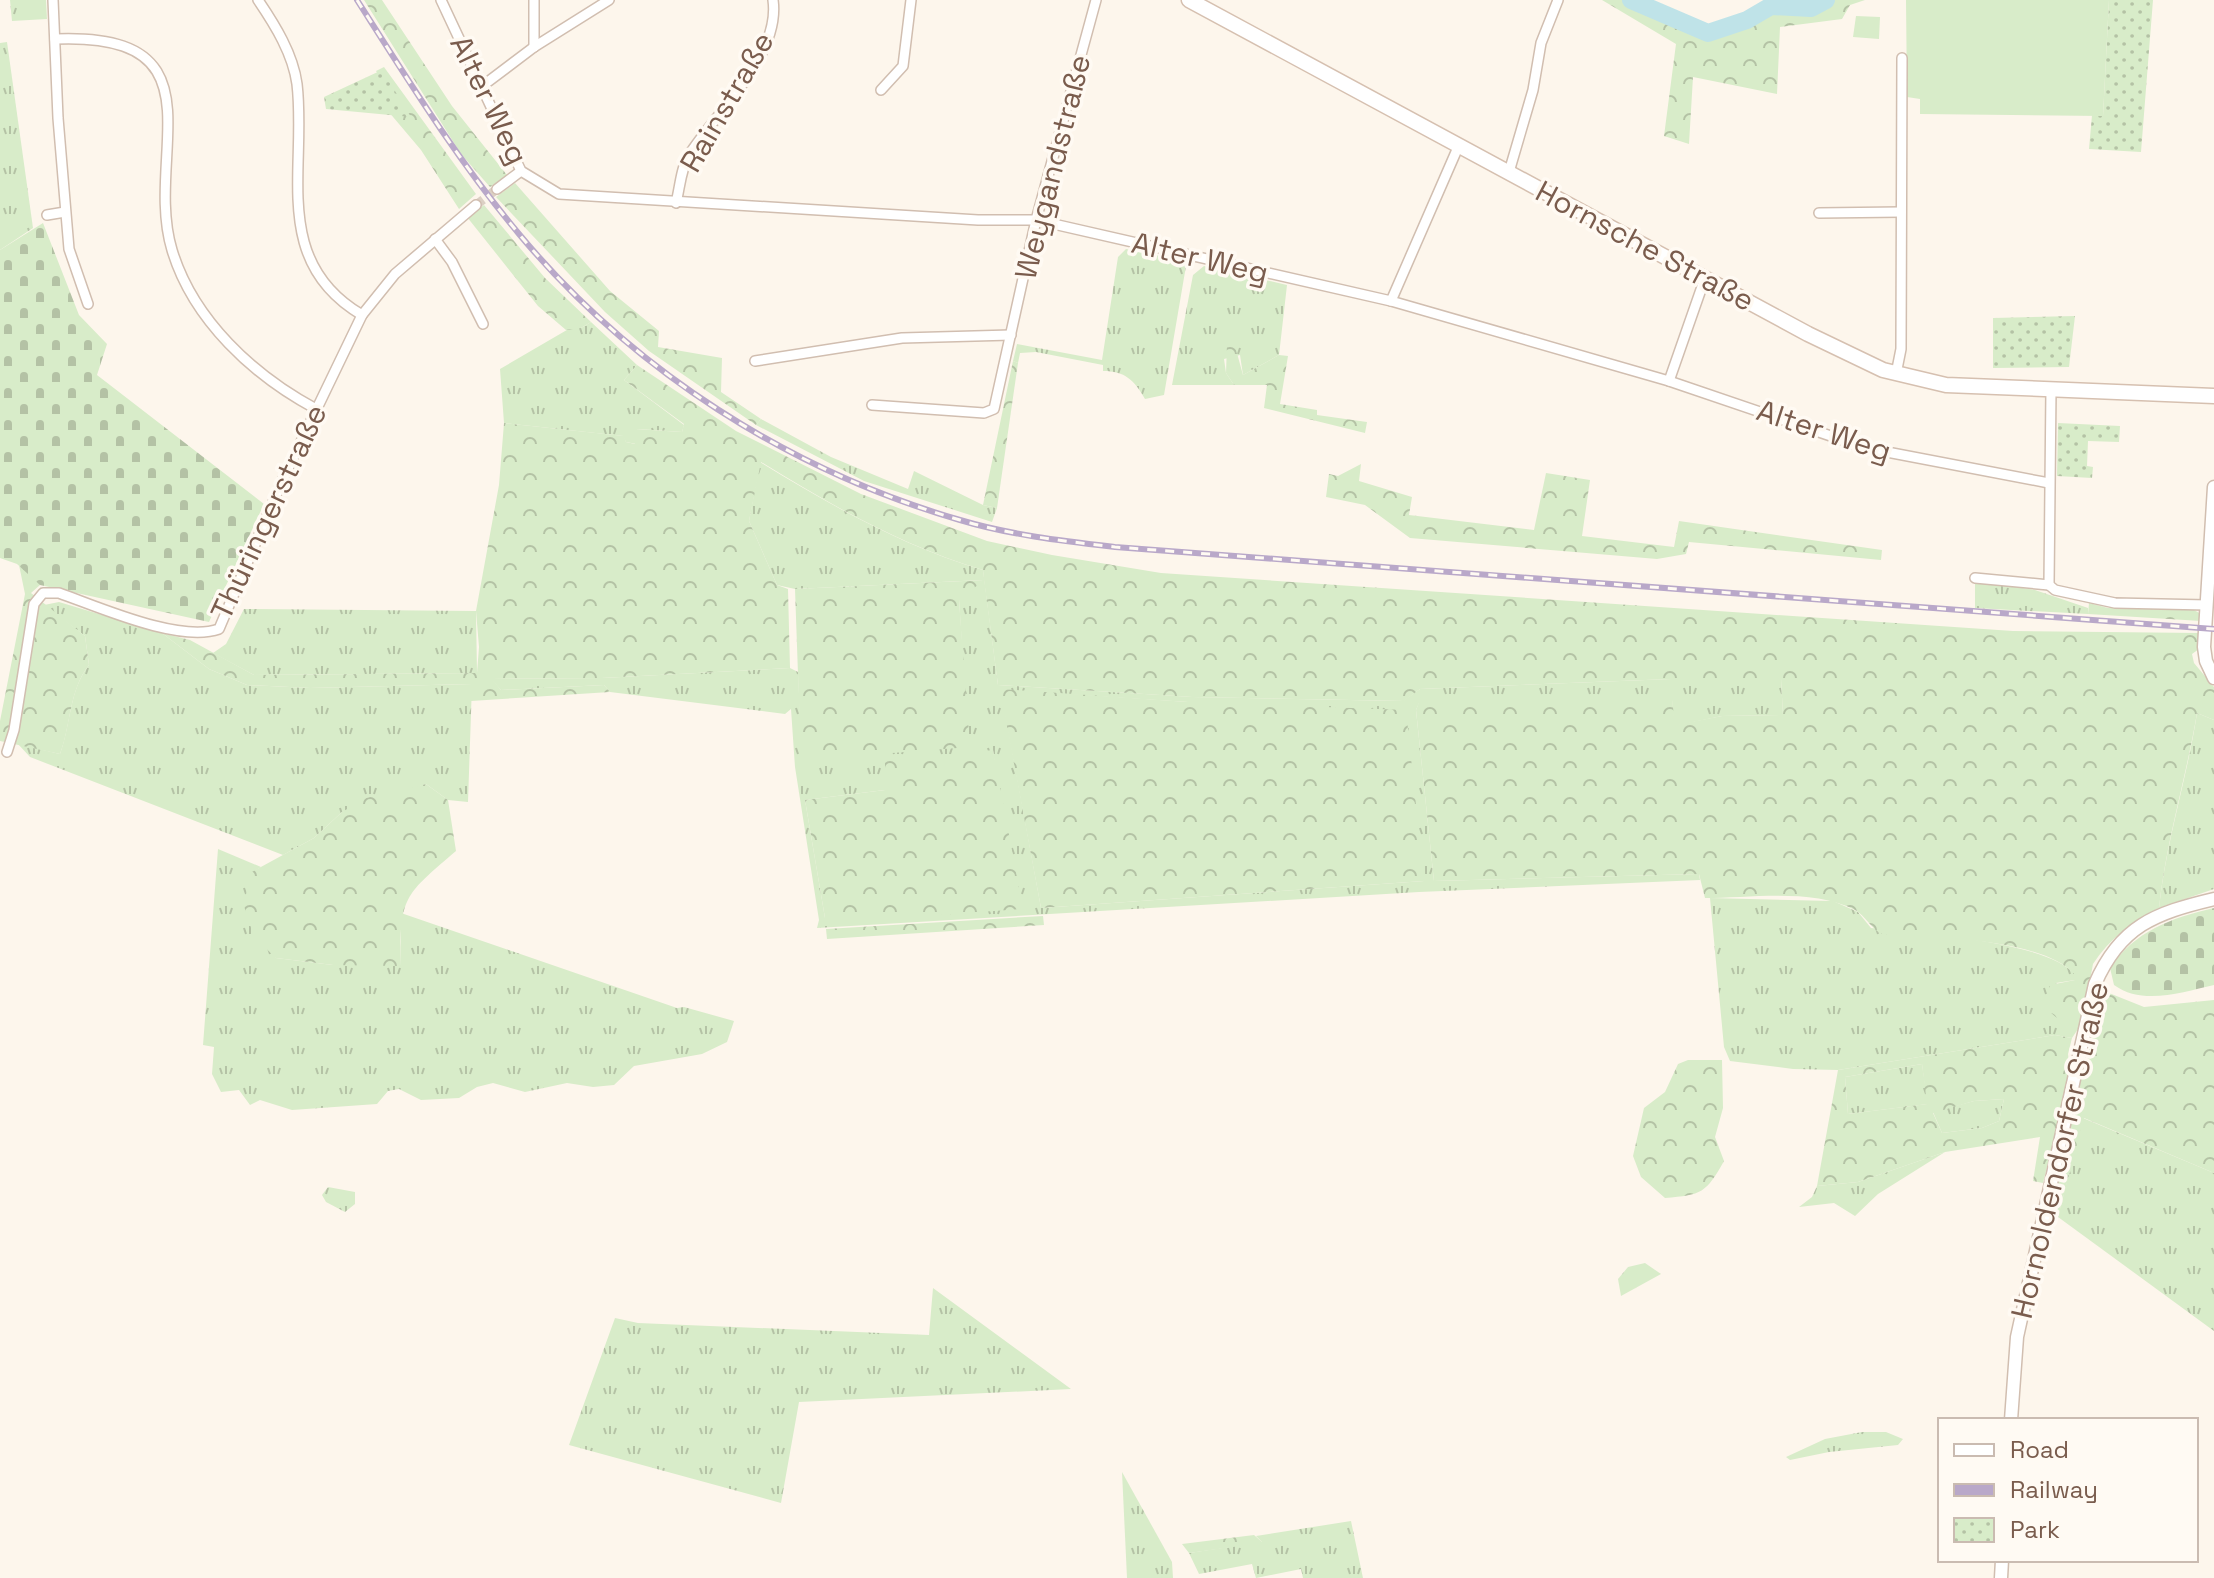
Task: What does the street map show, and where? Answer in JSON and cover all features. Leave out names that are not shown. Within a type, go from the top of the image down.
[{"type":"main road","name":"Hornsche Straße","points":[[1189,0],[1835,348],[1896,374],[1961,386],[2214,396]]},
{"type":"street","points":[[53,0],[69,249],[88,304]]},
{"type":"street","points":[[258,0],[289,56],[297,83],[295,201],[308,252],[326,285],[338,299],[362,315]]},
{"type":"street","name":"Alter Weg","points":[[441,0],[521,171],[572,197],[1036,220],[1391,301],[1669,381],[1866,448],[2049,483]]},
{"type":"street","points":[[534,0],[534,47]]},
{"type":"street","points":[[481,87],[534,47],[609,0]]},
{"type":"street","name":"Rainstraße","points":[[676,203],[687,158],[760,54],[773,21],[773,0]]},
{"type":"street","points":[[881,90],[903,66],[911,0]]},
{"type":"street","name":"Weygandstraße","points":[[872,405],[990,412],[997,399],[1036,220],[1096,0]]},
{"type":"street","points":[[1509,172],[1527,116],[1541,43],[1558,0]]},
{"type":"street","points":[[55,39],[91,41],[122,48],[149,61],[157,71],[167,95],[170,117],[165,215],[179,271],[210,319],[248,364],[285,392],[316,409]]},
{"type":"street","points":[[1896,374],[1901,349],[1902,58]]},
{"type":"street","points":[[1391,301],[1459,145]]},
{"type":"street","points":[[497,189],[521,171]]},
{"type":"street","name":"Thüringerstraße","points":[[7,752],[14,730],[34,604],[39,596],[59,593],[166,628],[206,634],[219,629],[316,409],[362,315],[395,274],[476,205]]},
{"type":"street","points":[[47,215],[65,212]]},
{"type":"street","points":[[1819,213],[1901,212]]},
{"type":"street","points":[[435,239],[452,262],[483,324]]},
{"type":"street","points":[[1669,381],[1705,278]]},
{"type":"street","points":[[755,361],[902,338],[1011,335]]},
{"type":"street","points":[[2049,585],[2051,389]]},
{"type":"street","points":[[2214,487],[2204,654],[2214,678]]},
{"type":"street","points":[[1975,578],[2049,585],[2055,590],[2115,603],[2207,605]]},
{"type":"street","name":"Hornoldendorfer Straße","points":[[2011,1418],[2017,1337],[2095,984],[2110,953],[2127,935],[2165,913],[2214,899]]},
{"type":"green space","points":[[10,0],[46,0],[47,19],[12,21]]},
{"type":"green space","points":[[364,0],[382,0],[452,106],[507,175],[490,187],[461,154]]},
{"type":"green space","points":[[1602,0],[1649,0],[1702,26],[1735,23],[1778,6],[1822,5],[1824,0],[1865,0],[1850,5],[1842,19],[1780,27],[1777,94],[1693,77],[1689,144],[1664,136],[1676,44]]},
{"type":"green space","points":[[1906,0],[2109,0],[2103,116],[1920,114],[1920,99],[1907,97]]},
{"type":"green space","points":[[2109,0],[2153,0],[2141,152],[2089,149],[2092,115],[2103,116]]},
{"type":"green space","points":[[1856,16],[1880,17],[1879,39],[1853,37]]},
{"type":"green space","points":[[7,42],[33,228],[0,250],[0,43]]},
{"type":"green space","points":[[384,67],[476,194],[459,209],[421,150],[388,111],[396,102],[376,71]]},
{"type":"green space","points":[[382,70],[411,117],[326,109],[324,97]]},
{"type":"green space","points":[[515,183],[610,291],[659,331],[658,347],[722,358],[721,392],[761,419],[756,425],[649,351],[605,312],[496,197]]},
{"type":"green space","points":[[484,205],[545,278],[591,322],[581,328],[566,330],[538,306],[467,217]]},
{"type":"green space","points":[[43,223],[79,315],[107,344],[97,375],[264,504],[209,622],[40,585],[17,564],[0,558],[0,250]]},
{"type":"green space","points":[[1126,249],[1181,260],[1186,266],[1164,395],[1145,399],[1128,378],[1103,371],[1103,365],[1036,352],[1020,353],[1018,363],[1013,361],[1017,344],[1102,360],[1118,257]]},
{"type":"green space","points":[[1204,266],[1287,285],[1279,355],[1243,375],[1240,355],[1224,359],[1226,373],[1234,385],[1172,385],[1193,275]]},
{"type":"green space","points":[[2075,316],[2069,367],[1993,368],[1993,318]]},
{"type":"green space","points":[[591,322],[637,365],[624,380],[684,425],[682,432],[637,429],[636,444],[626,442],[623,436],[504,423],[500,369],[572,327],[581,328]]},
{"type":"green space","points":[[1227,344],[1235,346],[1243,375],[1279,355],[1288,356],[1280,404],[1317,410],[1317,415],[1367,422],[1365,433],[1264,408],[1267,385],[1234,385],[1226,373]]},
{"type":"green space","points":[[1013,361],[1018,363],[997,508],[983,505]]},
{"type":"green space","points":[[637,365],[736,431],[861,494],[987,541],[1161,573],[2013,631],[2201,633],[2199,649],[2192,654],[2194,663],[2214,687],[2214,720],[2197,713],[2166,859],[2159,908],[2122,932],[2093,964],[2082,1023],[2057,1018],[2043,1006],[2050,985],[2075,980],[2075,975],[2060,963],[2039,953],[1985,942],[1882,934],[1855,910],[1820,899],[1782,896],[1705,898],[1699,874],[1434,881],[1416,710],[1419,702],[1672,699],[1675,725],[1722,716],[1783,715],[1781,679],[1671,679],[1420,689],[1404,701],[1192,697],[998,685],[983,570],[869,524],[761,462],[749,521],[777,585],[788,589],[790,668],[602,678],[492,679],[501,690],[604,685],[610,692],[471,701],[471,684],[310,688],[247,685],[209,669],[162,633],[190,640],[254,675],[477,673],[479,647],[476,611],[499,485],[504,423],[624,436],[626,442],[635,444],[636,429],[682,432],[684,424],[624,380]]},
{"type":"green space","points":[[761,419],[831,457],[908,489],[914,471],[983,505],[997,508],[992,522],[864,481],[756,425]]},
{"type":"green space","points":[[2058,423],[2120,426],[2119,442],[2088,441],[2087,466],[2093,467],[2092,478],[2057,476]]},
{"type":"green space","points":[[760,462],[868,524],[924,549],[983,570],[998,685],[1193,697],[1403,701],[1420,689],[1671,679],[1781,679],[1783,715],[1722,716],[1674,726],[1672,700],[1419,703],[1416,710],[1434,881],[1699,874],[1700,880],[1419,892],[817,928],[819,920],[795,767],[791,709],[785,714],[610,692],[604,685],[501,690],[491,679],[602,678],[790,668],[798,672],[802,759],[962,646],[959,599],[983,580],[795,589],[777,585],[749,521]],"holes":[[[1001,690],[1188,702],[1424,881],[1041,908]],[[993,750],[995,765],[825,918],[805,800],[885,790]]]},
{"type":"green space","points":[[1361,464],[1359,481],[1412,497],[1409,515],[1534,530],[1546,473],[1590,480],[1582,536],[1674,547],[1679,521],[1882,550],[1881,560],[1689,542],[1686,554],[1657,559],[1410,538],[1365,505],[1326,497],[1329,474],[1338,476]]},
{"type":"green space","points":[[19,565],[37,574],[40,585],[31,593],[85,636],[89,665],[74,696],[60,754],[0,741],[0,721],[25,594]]},
{"type":"green space","points":[[984,580],[959,600],[970,747],[801,760],[795,589]]},
{"type":"green space","points":[[1975,581],[2035,590],[2088,608],[2088,614],[1975,608]]},
{"type":"green space","points":[[59,602],[162,633],[209,669],[247,685],[310,688],[472,684],[468,802],[448,800],[426,784],[342,812],[314,838],[283,855],[30,757],[18,744],[60,754],[74,696],[89,665],[85,636],[44,605]]},
{"type":"green space","points":[[2089,603],[2108,608],[2194,610],[2201,614],[2201,621],[2088,614]]},
{"type":"green space","points":[[244,609],[476,611],[477,673],[254,675],[213,653],[226,644]]},
{"type":"green space","points":[[1000,689],[1188,702],[1406,710],[1424,881],[1041,908]]},
{"type":"green space","points":[[2197,713],[2214,720],[2214,889],[2159,908],[2166,859]]},
{"type":"green space","points":[[993,750],[1023,909],[831,923],[825,918],[805,800],[885,790],[885,761]]},
{"type":"green space","points":[[426,784],[448,800],[456,851],[416,888],[409,899],[402,925],[401,966],[333,965],[276,958],[254,937],[244,906],[250,873],[314,838],[342,812],[366,798]]},
{"type":"green space","points":[[218,849],[261,867],[250,874],[276,958],[333,965],[401,965],[401,913],[677,1008],[684,1007],[734,1021],[727,1042],[702,1054],[634,1066],[614,1085],[593,1087],[567,1083],[525,1092],[493,1083],[477,1087],[459,1098],[421,1100],[399,1089],[388,1091],[377,1104],[292,1110],[260,1100],[250,1105],[239,1090],[221,1092],[212,1074],[214,1047],[203,1045]]},
{"type":"green space","points":[[1710,898],[1833,901],[1858,912],[1871,928],[1949,936],[2038,954],[2060,963],[2076,975],[2075,980],[2056,983],[2082,1023],[2072,1038],[2055,1035],[1838,1070],[1793,1069],[1730,1061],[1724,1047]]},
{"type":"green space","points":[[2214,908],[2214,985],[2176,994],[2150,996],[2137,995],[2114,985],[2110,968],[2130,945],[2154,928]]},
{"type":"green space","points":[[1043,916],[1044,925],[827,939],[826,929]]},
{"type":"green space","points":[[2099,989],[2144,1007],[2214,1000],[2214,1173],[2084,1118],[2058,1217],[2049,1210]]},
{"type":"green space","points":[[2055,1035],[2072,1038],[2068,1054],[2070,1072],[2043,1183],[2033,1181],[2040,1137],[1945,1152],[1858,1182],[1817,1186],[1838,1070]],"holes":[[[1922,1064],[1927,1104],[1848,1114],[1845,1077]],[[2004,1099],[1999,1121],[1982,1128],[1942,1133],[1933,1113],[1974,1101]]]},
{"type":"green space","points":[[1688,1060],[1722,1060],[1723,1108],[1715,1137],[1724,1161],[1702,1190],[1665,1198],[1641,1177],[1633,1156],[1644,1108],[1665,1092],[1678,1064]]},
{"type":"green space","points":[[1922,1064],[1928,1104],[1848,1114],[1845,1077]]},
{"type":"green space","points":[[2004,1099],[1999,1121],[1982,1128],[1942,1133],[1933,1112],[1974,1101]]},
{"type":"green space","points":[[2083,1118],[2214,1173],[2214,1331],[2058,1217]]},
{"type":"green space","points":[[1945,1152],[1878,1194],[1855,1216],[1834,1203],[1799,1207],[1812,1197],[1817,1186],[1858,1182]]},
{"type":"green space","points":[[328,1187],[355,1192],[355,1204],[345,1212],[326,1202],[322,1195]]},
{"type":"green space","points":[[1645,1263],[1661,1274],[1621,1296],[1618,1279],[1628,1267]]},
{"type":"green space","points":[[933,1288],[1071,1389],[799,1402],[781,1503],[569,1445],[615,1318],[638,1323],[929,1335]]},
{"type":"green space","points":[[1862,1432],[1886,1432],[1903,1439],[1898,1445],[1829,1452],[1790,1460],[1786,1457],[1825,1439]]},
{"type":"green space","points":[[1122,1472],[1172,1562],[1173,1578],[1127,1578]]},
{"type":"green space","points":[[1351,1521],[1363,1578],[1303,1578],[1301,1569],[1256,1578],[1252,1564],[1199,1574],[1189,1553],[1262,1542],[1256,1536]]},
{"type":"green space","points":[[1254,1535],[1263,1547],[1253,1550],[1240,1546],[1189,1553],[1182,1544]]},
{"type":"waterway","points":[[1631,0],[1708,33],[1747,20],[1771,6],[1811,8],[1826,0]]},
{"type":"tunnel","points":[[476,205],[497,189]]},
{"type":"railway","points":[[357,0],[475,178],[563,283],[612,329],[663,371],[718,410],[835,474],[897,499],[998,530],[1115,547],[2214,629]]}]
